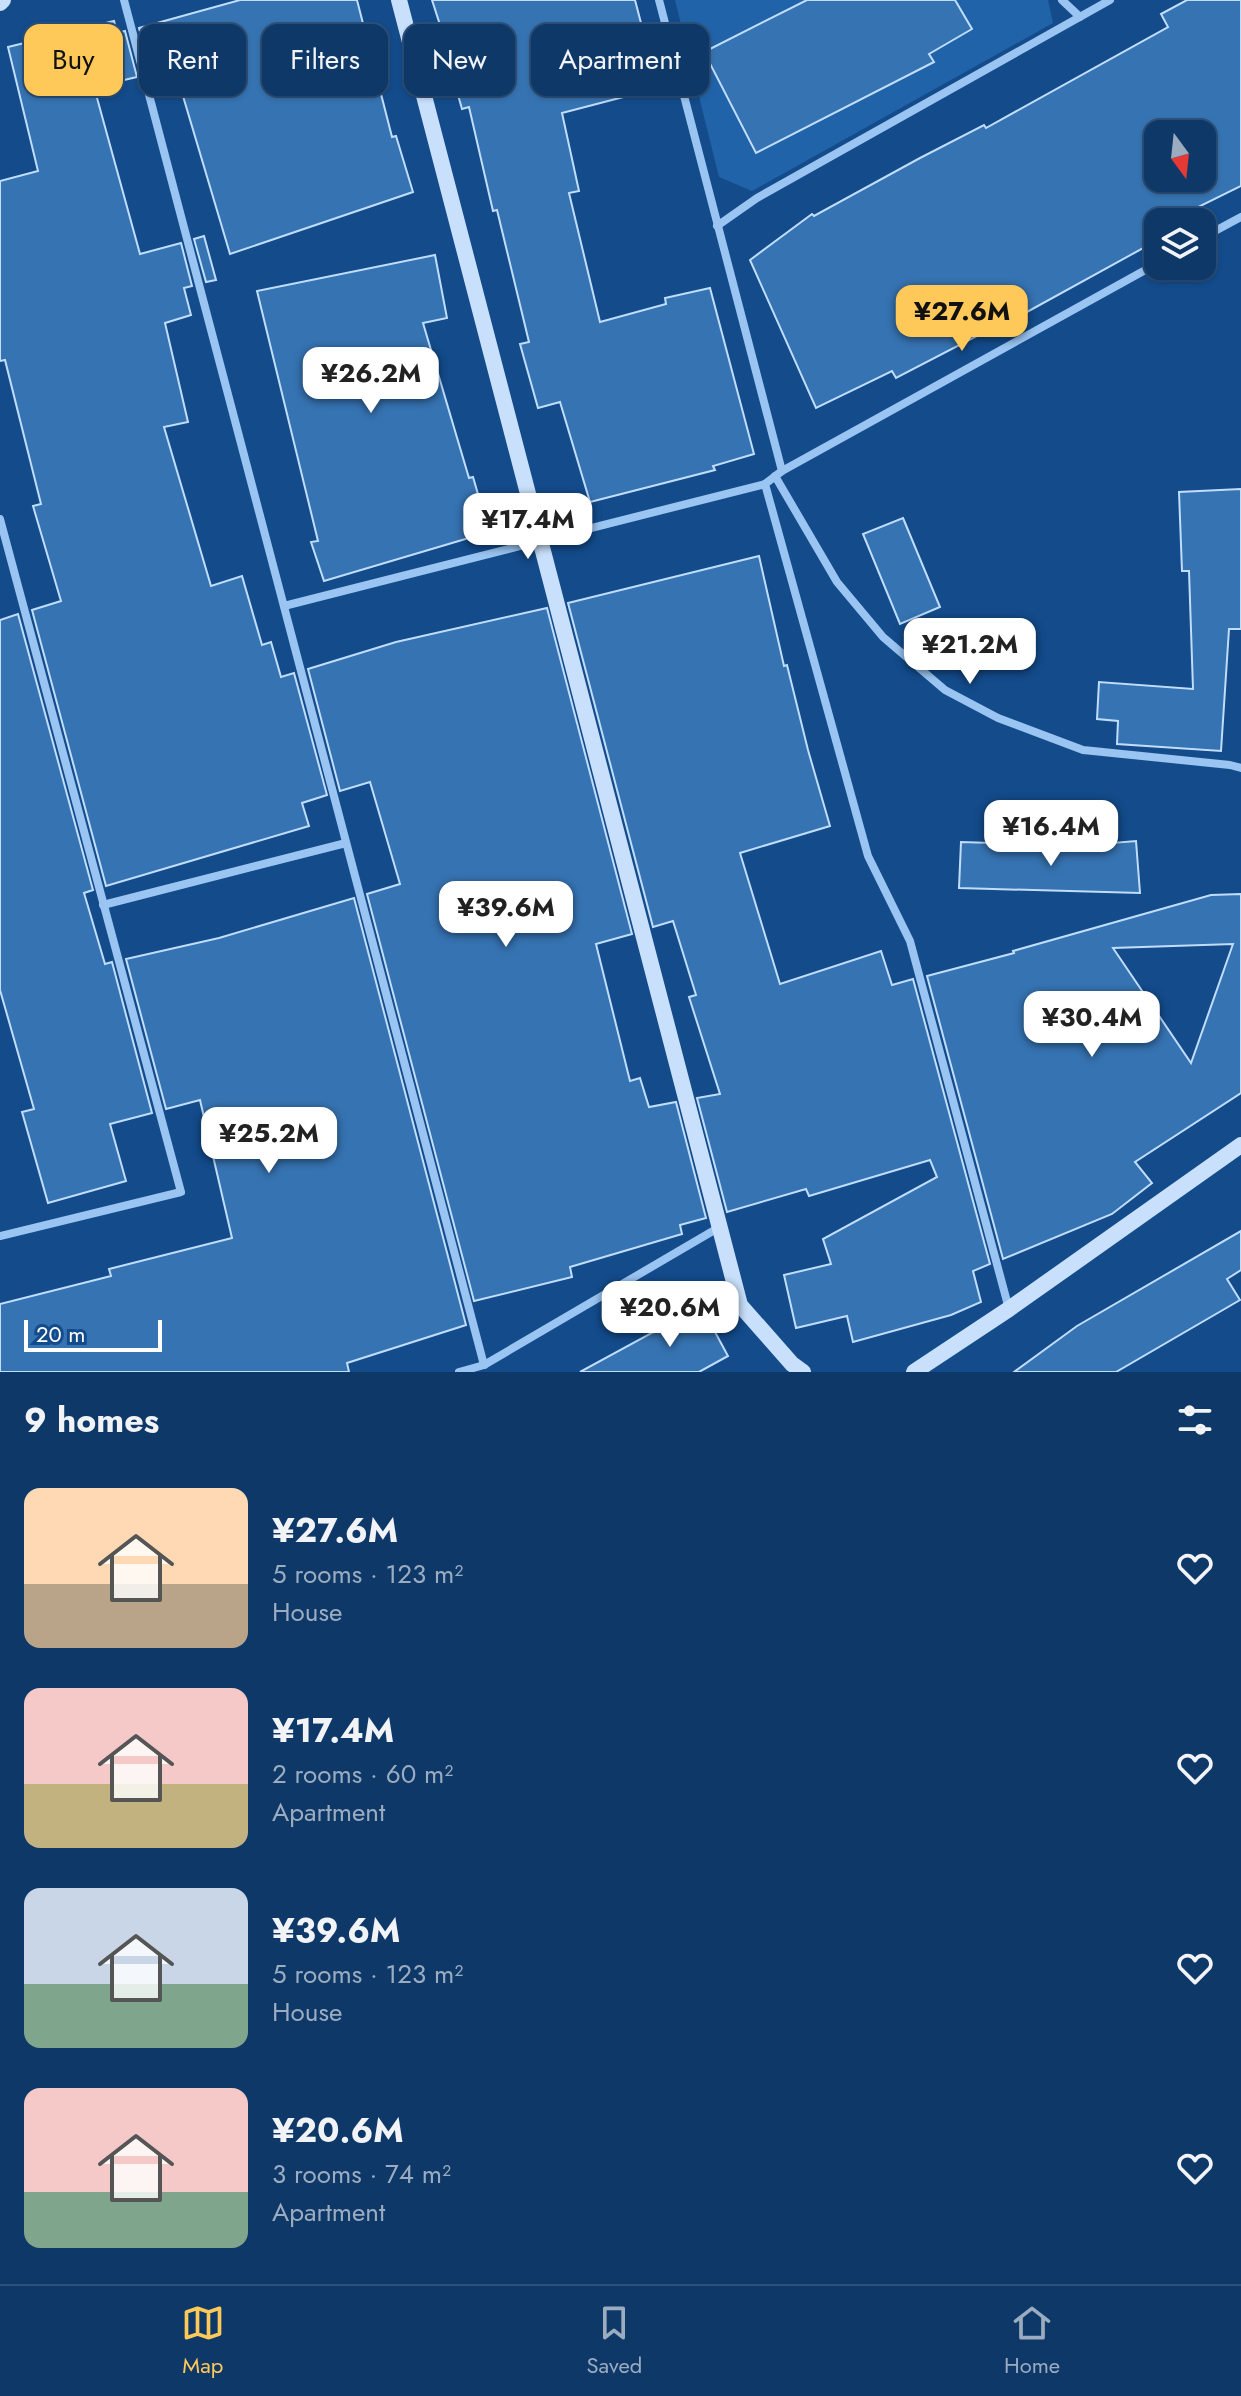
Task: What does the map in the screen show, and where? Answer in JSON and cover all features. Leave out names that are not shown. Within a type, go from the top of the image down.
[{"type":"street","points":[[124,0],[484,1365]]},
{"type":"street","points":[[399,0],[740,1305],[792,1364],[803,1372]]},
{"type":"street","points":[[659,0],[778,474],[837,582],[883,637],[945,690],[998,718],[1083,750],[1241,768]]},
{"type":"street","points":[[1062,0],[1080,17]]},
{"type":"street","points":[[717,226],[757,198],[1110,0]]},
{"type":"street","points":[[1216,230],[1241,217]]},
{"type":"street","points":[[284,606],[765,484],[1144,271]]},
{"type":"street","points":[[765,484],[868,856],[910,941],[1009,1309]]},
{"type":"street","points":[[0,519],[181,1192],[0,1236]]},
{"type":"street","points":[[103,905],[346,843]]},
{"type":"street","points":[[914,1372],[1009,1309],[1241,1145]]},
{"type":"street","points":[[459,1372],[484,1365],[718,1228]]},
{"type":"shaded area","points":[[675,0],[1048,0],[1053,23],[752,191],[719,177],[699,96],[709,96],[709,24],[681,24]]},
{"type":"building","points":[[240,0],[357,0],[363,24],[262,24],[262,96],[382,96],[392,137],[396,136],[413,192],[230,254],[183,96],[246,96],[246,24],[153,24]]},
{"type":"building","points":[[432,0],[635,0],[641,24],[531,24],[531,96],[627,96],[562,113],[579,191],[569,193],[600,322],[666,304],[665,298],[710,288],[754,454],[713,466],[715,470],[590,502],[560,402],[538,408],[520,344],[529,342],[497,210],[493,211],[469,107],[462,109],[458,96],[515,96],[515,24],[440,24]]},
{"type":"building","points":[[807,0],[955,0],[972,29],[929,54],[934,62],[756,153],[709,62],[709,49]]},
{"type":"building","points":[[1187,0],[1241,0],[1241,186],[1196,208],[1144,208],[1144,248],[996,329],[994,327],[896,378],[892,371],[816,408],[750,260],[812,214],[814,216],[984,125],[986,128],[1168,27],[1161,14]]},
{"type":"building","points":[[125,31],[137,77],[123,80],[123,32]]},
{"type":"building","points":[[24,43],[24,96],[96,96],[140,254],[181,243],[192,286],[184,288],[191,315],[165,323],[188,422],[164,427],[211,586],[242,576],[262,645],[271,642],[281,677],[294,673],[327,795],[302,803],[309,826],[106,886],[32,610],[61,601],[33,506],[41,504],[5,360],[0,361],[0,181],[38,171],[8,47]]},
{"type":"building","points":[[204,236],[216,280],[206,282],[194,239]]},
{"type":"building","points":[[435,255],[447,318],[423,323],[469,478],[473,477],[489,532],[324,581],[311,542],[318,541],[257,291]]},
{"type":"building","points":[[1241,489],[1241,629],[1229,629],[1221,751],[1117,744],[1118,721],[1097,719],[1099,682],[1193,689],[1189,571],[1182,571],[1179,492]]},
{"type":"building","points":[[903,518],[940,607],[900,624],[863,534]]},
{"type":"building","points":[[759,556],[784,666],[787,665],[830,826],[740,853],[780,984],[881,951],[892,985],[913,979],[990,1264],[973,1271],[981,1302],[951,1315],[853,1342],[847,1316],[796,1328],[784,1275],[831,1264],[823,1239],[937,1177],[930,1160],[809,1196],[806,1189],[727,1212],[697,1098],[720,1094],[689,997],[696,995],[673,921],[653,927],[568,603]]},
{"type":"building","points":[[547,608],[632,934],[596,944],[630,1081],[640,1078],[649,1107],[676,1102],[706,1218],[680,1225],[682,1234],[570,1267],[572,1277],[474,1301],[367,894],[400,884],[370,782],[340,791],[308,669],[396,642]]},
{"type":"building","points":[[18,614],[93,890],[84,893],[105,964],[112,962],[152,1113],[110,1124],[126,1181],[48,1203],[22,1112],[34,1109],[0,990],[0,620]]},
{"type":"building","points":[[1136,841],[1140,893],[959,888],[961,842],[1028,844],[1028,850]]},
{"type":"building","points":[[1241,894],[1241,1093],[1135,1162],[1152,1183],[1112,1214],[1003,1259],[927,976],[1211,895]],"holes":[[[1233,944],[1191,1063],[1113,948]]]},
{"type":"building","points":[[354,898],[466,1325],[347,1363],[349,1372],[0,1372],[0,1304],[111,1276],[109,1269],[232,1238],[200,1100],[166,1109],[126,959],[219,938]]},
{"type":"building","points":[[1241,1231],[1241,1270],[1227,1279],[1240,1300],[1116,1372],[1014,1372],[1077,1326]]},
{"type":"building","points":[[701,1306],[728,1356],[699,1372],[580,1372]]}]
